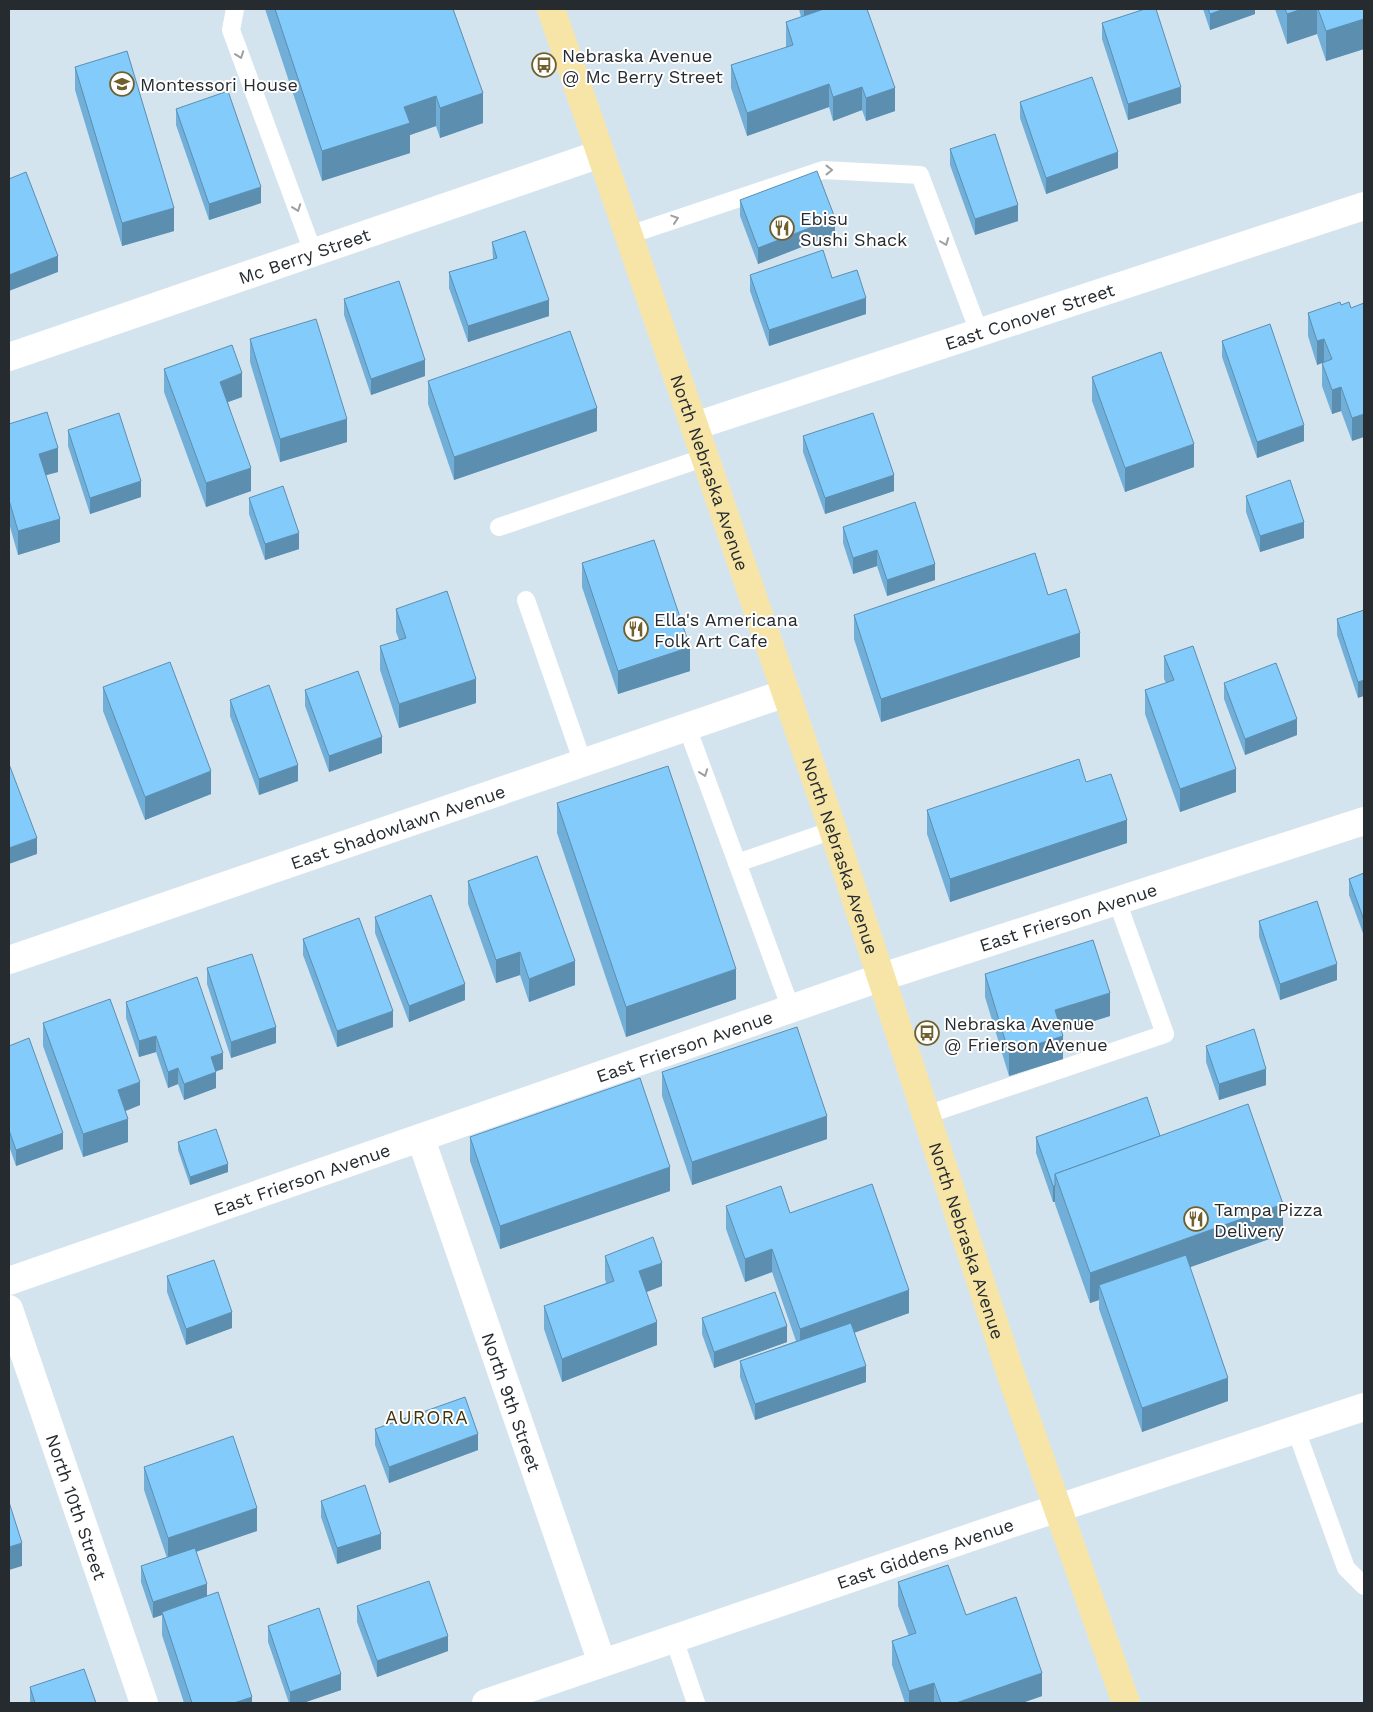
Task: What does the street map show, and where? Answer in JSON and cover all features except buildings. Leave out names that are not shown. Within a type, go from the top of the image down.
[{"type":"main road","name":"North Nebraska Avenue","points":[[551,9],[833,830],[1057,1508],[1126,1703]]},
{"type":"street","name":"Mc Berry Street","points":[[9,357],[600,154]]},
{"type":"street","name":"East Conover Street","points":[[695,426],[1364,206]]},
{"type":"street","name":"East Shadowlawn Avenue","points":[[9,960],[786,693]]},
{"type":"street","name":"East Frierson Avenue","points":[[9,1281],[224,1204],[421,1139],[882,977],[1364,821]]},
{"type":"street","name":"North 9th Street","points":[[421,1139],[602,1663]]},
{"type":"street","name":"North 10th Street","points":[[9,1309],[144,1703]]},
{"type":"street","name":"East Giddens Avenue","points":[[486,1703],[521,1697],[602,1663],[1057,1508],[1364,1407]]},
{"type":"lane","points":[[235,9],[231,30],[314,252]]},
{"type":"lane","points":[[629,235],[824,170],[920,175],[979,332]]},
{"type":"lane","points":[[498,527],[706,457]]},
{"type":"lane","points":[[526,600],[583,763]]},
{"type":"lane","points":[[687,727],[791,1009]]},
{"type":"lane","points":[[737,863],[833,830]]},
{"type":"lane","points":[[926,1115],[1165,1034],[1117,901]]},
{"type":"lane","points":[[1296,1430],[1346,1568],[1364,1586]]},
{"type":"lane","points":[[674,1639],[696,1703]]},
{"type":"place","name":"Nebraska Avenue @ Mc Berry Street","points":[[544,65]]},
{"type":"place","name":"Montessori House","points":[[122,84]]},
{"type":"place","name":"Ebisu Sushi Shack","points":[[782,228]]},
{"type":"place","name":"Ella's Americana Folk Art Cafe","points":[[636,629]]},
{"type":"place","name":"Nebraska Avenue @ Frierson Avenue","points":[[927,1033]]},
{"type":"place","name":"Tampa Pizza Delivery","points":[[1196,1219]]},
{"type":"district","name":"AURORA","points":[[427,1417]]}]
